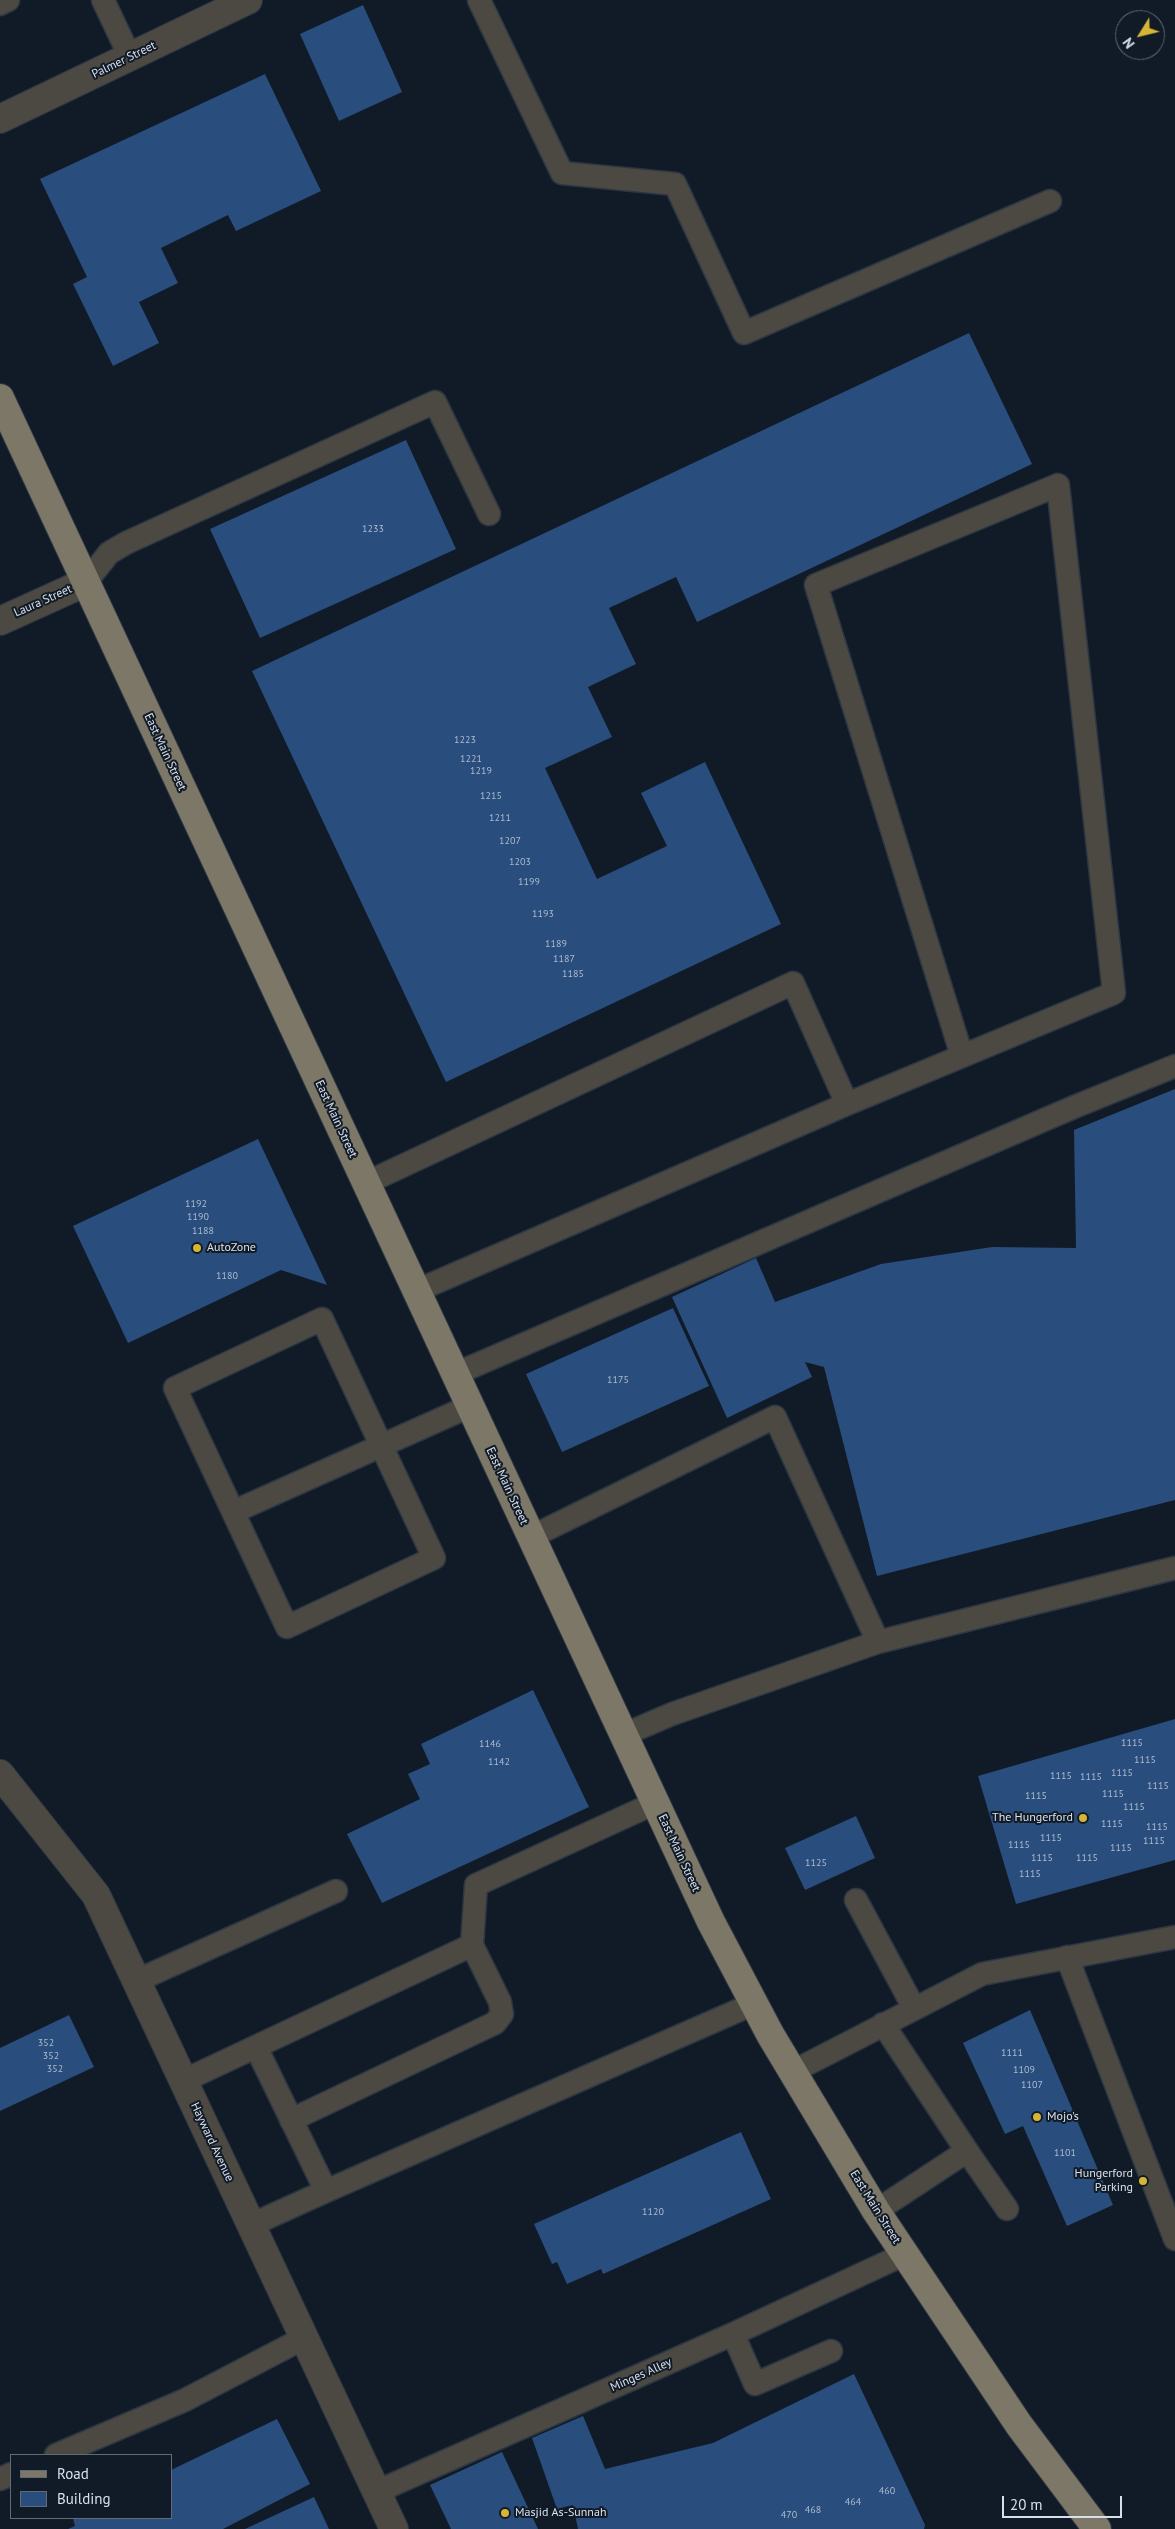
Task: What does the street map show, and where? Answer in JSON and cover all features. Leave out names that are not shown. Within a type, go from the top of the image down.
[{"type":"main road","name":"East Main Street","points":[[0,398],[710,1922],[753,2004],[792,2072],[876,2211],[1019,2425],[1097,2529]]},
{"type":"street","name":"Palmer Street","points":[[0,119],[248,0]]},
{"type":"street","name":"Laura Street","points":[[0,621],[86,582]]},
{"type":"street","name":"Hayward Avenue","points":[[0,1774],[96,1895],[394,2529]]},
{"type":"lane","points":[[0,4],[8,0]]},
{"type":"lane","points":[[103,0],[130,57]]},
{"type":"lane","points":[[479,0],[562,172],[675,184],[744,332],[1050,202]]},
{"type":"lane","points":[[86,582],[109,553],[126,543],[435,402],[489,514]]},
{"type":"lane","points":[[416,1291],[847,1104],[1114,993],[1058,485],[816,585],[962,1056]]},
{"type":"lane","points":[[366,1183],[793,983],[847,1104]]},
{"type":"lane","points":[[456,1374],[1074,1107],[1175,1066]]},
{"type":"lane","points":[[322,1319],[382,1447],[434,1558],[287,1626],[175,1388],[322,1319]]},
{"type":"lane","points":[[233,1512],[470,1406]]},
{"type":"lane","points":[[531,1536],[775,1417],[878,1642]]},
{"type":"lane","points":[[623,1735],[672,1714],[878,1642],[1175,1568]]},
{"type":"lane","points":[[291,2120],[495,2024],[502,2014],[500,2002],[472,1945],[476,1885],[655,1802]]},
{"type":"lane","points":[[136,1981],[336,1892]]},
{"type":"lane","points":[[856,1900],[914,2008]]},
{"type":"lane","points":[[792,2072],[982,1974],[1175,1937]]},
{"type":"lane","points":[[183,2081],[472,1945]]},
{"type":"lane","points":[[1067,1958],[1175,2239]]},
{"type":"lane","points":[[251,2225],[753,2004]]},
{"type":"lane","points":[[883,2024],[1007,2209]]},
{"type":"lane","points":[[256,2047],[326,2191]]},
{"type":"lane","points":[[876,2211],[967,2152]]},
{"type":"lane","name":"Minges Alley","points":[[376,2492],[733,2334],[905,2254]]},
{"type":"lane","points":[[733,2334],[755,2384],[831,2351]]},
{"type":"lane","points":[[58,2454],[186,2400],[304,2338]]},
{"type":"building","points":[[363,5],[402,92],[339,121],[300,34]]},
{"type":"building","points":[[265,74],[321,191],[236,231],[228,215],[161,248],[178,283],[139,302],[159,343],[113,366],[73,284],[87,277],[40,179]]},
{"type":"building","points":[[969,333],[1032,464],[697,622],[676,577],[609,608],[636,664],[588,687],[612,737],[545,768],[597,879],[667,846],[641,793],[705,762],[781,924],[446,1082],[252,671]]},
{"type":"building","points":[[406,440],[456,549],[260,638],[210,529]]},
{"type":"building","points":[[1175,1089],[1175,1500],[877,1576],[824,1367],[805,1362],[812,1377],[727,1418],[672,1297],[756,1258],[775,1302],[881,1264],[992,1247],[1076,1248],[1074,1130]]},
{"type":"building","name":"AutoZone","points":[[258,1139],[327,1285],[281,1270],[128,1343],[73,1226]]},
{"type":"building","points":[[673,1308],[709,1386],[562,1452],[526,1374]]},
{"type":"building","points":[[533,1690],[589,1807],[382,1903],[347,1834],[420,1799],[408,1774],[430,1764],[421,1744]]},
{"type":"building","name":"The Hungerford","points":[[1175,1719],[1175,1860],[1016,1904],[978,1776]]},
{"type":"building","points":[[856,1816],[875,1858],[805,1890],[785,1848]]},
{"type":"building","name":"Mojo's","points":[[1030,2010],[1113,2205],[1067,2226],[1023,2126],[1005,2134],[963,2043]]},
{"type":"building","points":[[69,2015],[94,2067],[0,2111],[0,2048]]},
{"type":"building","points":[[741,2132],[771,2199],[603,2274],[601,2269],[567,2284],[557,2262],[552,2264],[534,2224]]},
{"type":"building","points":[[854,2374],[925,2525],[924,2529],[578,2529],[573,2505],[557,2509],[532,2438],[583,2416],[605,2469],[713,2443]]},
{"type":"building","points":[[277,2419],[310,2484],[223,2529],[68,2529],[75,2526],[73,2519],[172,2519],[172,2470]]},
{"type":"building","points":[[502,2452],[538,2529],[451,2529],[430,2485]]},
{"type":"building","points":[[314,2497],[329,2529],[245,2529]]},
{"type":"place","name":"AutoZone","points":[[197,1248]]},
{"type":"place","name":"The Hungerford","points":[[1083,1818]]},
{"type":"place","name":"Mojo's","points":[[1037,2117]]},
{"type":"place","name":"Hungerford Parking","points":[[1143,2181]]},
{"type":"place","name":"Masjid As-Sunnah","points":[[505,2513]]}]
